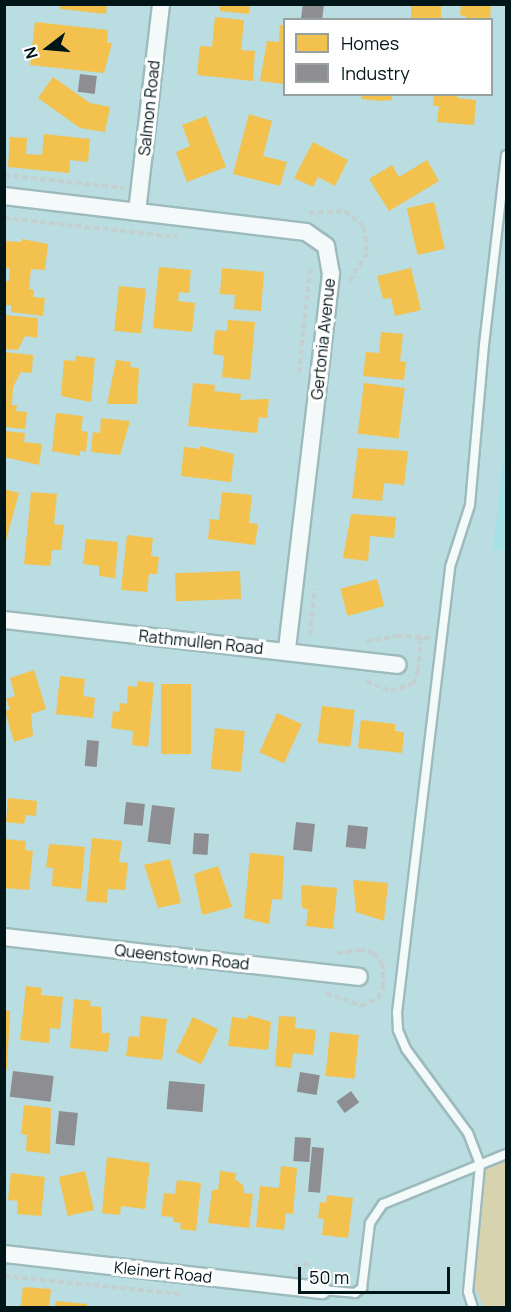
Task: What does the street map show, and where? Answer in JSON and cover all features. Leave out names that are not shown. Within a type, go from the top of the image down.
[{"type":"street","name":"Salmon Road","points":[[137,212],[161,4]]},
{"type":"street","name":"Gertonia Avenue","points":[[4,196],[306,232],[326,246],[331,274],[287,651]]},
{"type":"street","name":"Rathmullen Road","points":[[4,620],[397,665]]},
{"type":"street","name":"Queenstown Road","points":[[4,937],[359,977]]},
{"type":"street","name":"Kleinert Road","points":[[4,1254],[322,1290]]},
{"type":"lane","points":[[473,1308],[468,1292],[480,1164],[468,1133],[406,1049],[397,1021],[450,567],[470,505],[483,355],[507,155]]},
{"type":"lane","points":[[322,1290],[360,1291],[370,1222],[383,1204],[507,1154]]},
{"type":"path","points":[[4,175],[120,187]]},
{"type":"path","points":[[4,218],[190,239]]},
{"type":"path","points":[[310,635],[320,636]]},
{"type":"path","points":[[360,640],[397,636],[443,639]]},
{"type":"path","points":[[4,1276],[183,1295]]},
{"type":"shaded area","points":[[506,435],[506,551],[493,549]]},
{"type":"shaded area","points":[[506,1160],[506,1307],[484,1307],[474,1285],[485,1170]]},
{"type":"building: Homes","points":[[61,4],[107,4],[106,14],[60,9]]},
{"type":"building: Homes","points":[[220,4],[250,4],[249,14],[220,11]]},
{"type":"building: Homes","points":[[411,4],[441,4],[441,18],[411,18]]},
{"type":"building: Homes","points":[[461,4],[491,4],[490,18],[466,18],[466,16],[460,15]]},
{"type":"building: Homes","points":[[215,17],[244,20],[241,50],[255,51],[253,81],[197,75],[200,46],[212,47]]},
{"type":"building: Homes","points":[[35,22],[108,30],[107,43],[112,43],[104,73],[30,65]]},
{"type":"building: Homes","points":[[280,25],[283,25],[283,84],[260,81],[267,41],[279,42]]},
{"type":"building: Homes","points":[[53,77],[90,103],[110,107],[105,132],[80,128],[38,98]]},
{"type":"building: Homes","points":[[362,96],[392,96],[392,100],[361,99]]},
{"type":"building: Homes","points":[[434,96],[457,96],[457,98],[476,100],[474,125],[437,122],[439,106],[433,106]]},
{"type":"building: Homes","points":[[249,114],[272,121],[263,156],[287,162],[280,186],[233,174]]},
{"type":"building: Homes","points":[[206,116],[226,167],[187,182],[176,152],[190,146],[182,125]]},
{"type":"building: Homes","points":[[44,134],[90,139],[88,162],[70,160],[69,173],[8,167],[10,137],[27,138],[26,154],[42,155]]},
{"type":"building: Homes","points":[[313,142],[348,160],[335,186],[318,177],[313,187],[294,178]]},
{"type":"building: Homes","points":[[427,160],[439,181],[389,211],[369,179],[392,165],[399,177]]},
{"type":"building: Homes","points":[[434,202],[445,249],[418,255],[407,208]]},
{"type":"building: Homes","points":[[22,239],[48,244],[45,270],[31,269],[29,289],[34,290],[33,297],[45,298],[43,316],[11,312],[11,305],[4,305],[4,281],[9,281],[10,268],[4,268],[4,241],[22,242]]},
{"type":"building: Homes","points":[[159,267],[191,270],[189,293],[179,292],[178,301],[195,303],[192,332],[153,328]]},
{"type":"building: Homes","points":[[222,268],[264,272],[261,311],[234,309],[235,295],[220,294]]},
{"type":"building: Homes","points":[[411,268],[421,310],[395,316],[391,298],[383,299],[377,276]]},
{"type":"building: Homes","points":[[119,286],[146,289],[141,334],[114,331]]},
{"type":"building: Homes","points":[[5,315],[38,318],[37,338],[25,336],[18,350],[4,349]]},
{"type":"building: Homes","points":[[228,320],[255,322],[250,380],[222,377],[224,356],[213,354],[215,330],[227,331]]},
{"type":"building: Homes","points":[[381,332],[403,334],[400,361],[406,362],[404,380],[363,376],[366,352],[379,353]]},
{"type":"building: Homes","points":[[4,352],[33,355],[32,373],[21,372],[13,387],[12,405],[17,405],[16,411],[27,412],[25,429],[4,427]]},
{"type":"building: Homes","points":[[76,356],[95,358],[91,402],[61,396],[64,360],[75,361]]},
{"type":"building: Homes","points":[[116,360],[131,362],[130,367],[139,368],[137,404],[107,404]]},
{"type":"building: Homes","points":[[193,383],[215,385],[214,391],[241,394],[240,400],[269,399],[267,418],[259,417],[257,433],[188,426]]},
{"type":"building: Homes","points":[[364,383],[405,388],[398,439],[358,434]]},
{"type":"building: Homes","points":[[56,413],[83,416],[81,431],[88,432],[86,452],[80,451],[80,456],[52,451]]},
{"type":"building: Homes","points":[[101,418],[130,421],[120,455],[91,452],[93,432],[100,433]]},
{"type":"building: Homes","points":[[4,431],[25,433],[24,442],[42,444],[39,465],[4,457]]},
{"type":"building: Homes","points":[[200,446],[234,454],[231,482],[181,476],[184,447],[200,449]]},
{"type":"building: Homes","points":[[358,448],[408,451],[404,485],[384,483],[382,501],[352,498]]},
{"type":"building: Homes","points":[[4,489],[19,493],[5,544],[4,544]]},
{"type":"building: Homes","points":[[31,492],[57,494],[54,524],[64,525],[61,550],[52,550],[50,566],[24,564]]},
{"type":"building: Homes","points":[[222,492],[252,495],[249,523],[258,524],[255,545],[208,539],[210,519],[219,520]]},
{"type":"building: Homes","points":[[351,514],[396,517],[394,538],[370,536],[368,561],[343,558]]},
{"type":"building: Homes","points":[[127,535],[153,538],[151,556],[159,557],[157,574],[149,574],[147,592],[121,590]]},
{"type":"building: Homes","points":[[86,539],[118,542],[115,578],[99,576],[99,566],[83,564]]},
{"type":"building: Homes","points":[[240,571],[241,599],[176,601],[175,573]]},
{"type":"building: Homes","points":[[377,579],[384,606],[348,616],[340,589]]},
{"type":"building: Homes","points":[[34,670],[46,709],[31,714],[33,736],[14,742],[5,711],[10,710],[6,699],[15,696],[10,678]]},
{"type":"building: Homes","points":[[60,676],[85,679],[83,696],[95,698],[93,718],[56,714]]},
{"type":"building: Homes","points":[[138,681],[154,683],[148,747],[132,745],[133,731],[111,728],[113,711],[119,712],[120,703],[127,704],[128,686],[137,687]]},
{"type":"building: Homes","points":[[161,684],[191,684],[191,754],[161,754]]},
{"type":"building: Homes","points":[[322,706],[355,710],[350,747],[317,743]]},
{"type":"building: Homes","points":[[277,713],[302,724],[284,763],[260,752]]},
{"type":"building: Homes","points":[[361,720],[395,724],[395,731],[404,732],[402,753],[358,748]]},
{"type":"building: Homes","points":[[215,728],[245,731],[241,772],[211,769]]},
{"type":"building: Homes","points":[[8,798],[37,801],[36,816],[26,815],[24,824],[6,822]]},
{"type":"building: Homes","points":[[92,838],[122,841],[119,862],[128,863],[125,890],[108,889],[107,903],[86,901]]},
{"type":"building: Homes","points":[[4,839],[26,841],[25,850],[33,851],[29,890],[4,888]]},
{"type":"building: Homes","points":[[49,844],[85,847],[81,889],[52,886],[53,868],[46,867]]},
{"type":"building: Homes","points":[[250,853],[284,856],[282,900],[272,899],[269,924],[244,918]]},
{"type":"building: Homes","points":[[170,859],[181,903],[158,908],[144,865]]},
{"type":"building: Homes","points":[[218,866],[232,907],[202,915],[194,874]]},
{"type":"building: Homes","points":[[353,880],[388,883],[384,921],[356,912]]},
{"type":"building: Homes","points":[[301,885],[337,888],[333,929],[306,926],[308,909],[302,908]]},
{"type":"building: Homes","points":[[26,986],[42,988],[41,995],[63,997],[60,1029],[50,1028],[49,1043],[20,1040]]},
{"type":"building: Homes","points":[[74,999],[91,1001],[90,1006],[101,1007],[102,1033],[110,1033],[108,1052],[70,1048]]},
{"type":"building: Homes","points":[[4,1010],[10,1011],[7,1069],[4,1068]]},
{"type":"building: Homes","points":[[248,1015],[271,1022],[268,1050],[228,1046],[232,1017],[247,1019]]},
{"type":"building: Homes","points":[[141,1016],[167,1019],[162,1060],[126,1056],[129,1036],[139,1037]]},
{"type":"building: Homes","points":[[279,1016],[296,1017],[295,1028],[316,1030],[313,1055],[293,1053],[291,1068],[275,1066]]},
{"type":"building: Homes","points":[[193,1017],[218,1029],[201,1064],[176,1052]]},
{"type":"building: Homes","points":[[330,1032],[359,1035],[354,1079],[325,1076]]},
{"type":"building: Homes","points":[[24,1105],[51,1108],[50,1154],[26,1151],[27,1135],[21,1134]]},
{"type":"building: Homes","points":[[107,1157],[150,1163],[145,1209],[121,1206],[120,1215],[102,1213]]},
{"type":"building: Homes","points":[[281,1166],[297,1168],[293,1214],[286,1213],[284,1230],[256,1227],[260,1186],[279,1188]]},
{"type":"building: Homes","points":[[85,1171],[94,1210],[68,1216],[59,1177]]},
{"type":"building: Homes","points":[[220,1171],[236,1173],[235,1179],[244,1186],[244,1193],[253,1194],[249,1228],[208,1223],[212,1190],[218,1190]]},
{"type":"building: Homes","points":[[11,1173],[45,1177],[41,1216],[17,1214],[18,1201],[8,1200]]},
{"type":"building: Homes","points":[[177,1180],[201,1183],[196,1231],[180,1229],[181,1223],[173,1222],[173,1217],[161,1216],[164,1193],[175,1194]]},
{"type":"building: Homes","points":[[327,1195],[353,1198],[348,1238],[322,1235],[324,1219],[318,1218],[320,1202],[326,1203]]},
{"type":"building: Homes","points":[[23,1287],[51,1289],[49,1308],[16,1308],[21,1305]]},
{"type":"building: Homes","points":[[56,1301],[87,1304],[87,1308],[55,1308]]},
{"type":"building: Industry","points":[[303,4],[324,4],[322,18],[301,18]]},
{"type":"building: Industry","points":[[80,74],[97,76],[95,94],[78,92]]},
{"type":"building: Industry","points":[[87,740],[99,741],[97,767],[85,766]]},
{"type":"building: Industry","points":[[126,802],[145,804],[143,826],[124,824]]},
{"type":"building: Industry","points":[[152,805],[175,808],[170,845],[147,842]]},
{"type":"building: Industry","points":[[296,822],[315,824],[312,852],[293,850]]},
{"type":"building: Industry","points":[[348,825],[368,827],[366,849],[346,847]]},
{"type":"building: Industry","points":[[194,833],[209,834],[207,855],[193,854]]},
{"type":"building: Industry","points":[[13,1071],[54,1076],[51,1102],[10,1097]]},
{"type":"building: Industry","points":[[300,1072],[320,1075],[317,1095],[297,1092]]},
{"type":"building: Industry","points":[[169,1081],[205,1084],[202,1112],[167,1109]]},
{"type":"building: Industry","points":[[351,1091],[359,1102],[345,1113],[336,1102]]},
{"type":"building: Industry","points":[[59,1111],[78,1113],[74,1146],[56,1144]]},
{"type":"building: Industry","points":[[295,1137],[311,1138],[309,1162],[293,1161]]},
{"type":"building: Industry","points":[[312,1147],[324,1148],[320,1193],[308,1192]]}]
